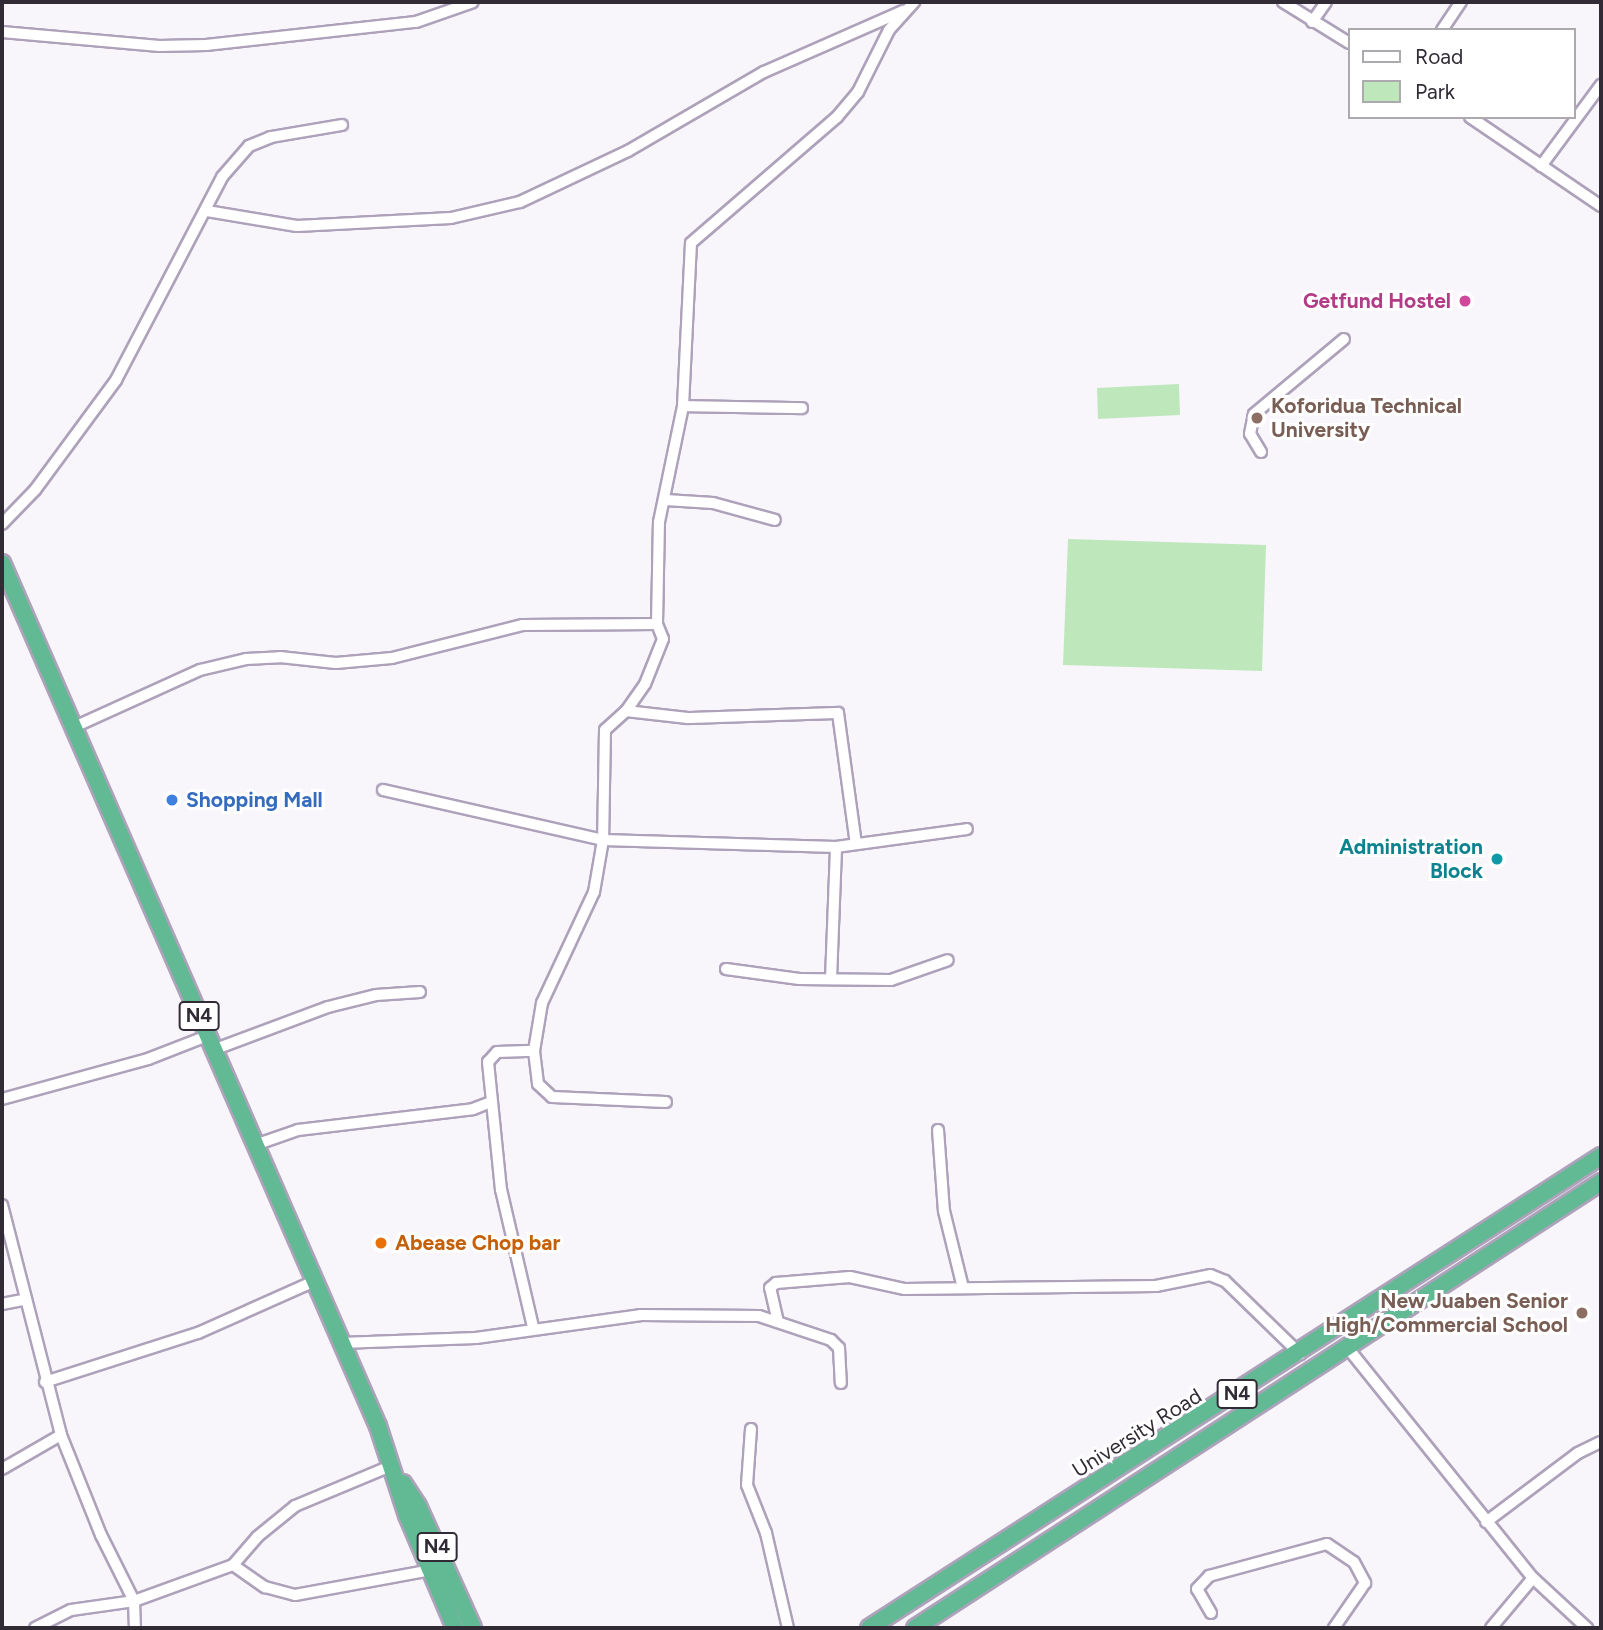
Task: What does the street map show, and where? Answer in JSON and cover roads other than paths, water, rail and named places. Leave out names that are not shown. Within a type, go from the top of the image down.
[{"type":"highway","name":"N4","points":[[2,563],[341,1342],[455,1628]]},
{"type":"highway","name":"University Road","points":[[869,1628],[1300,1354],[1601,1156]]},
{"type":"highway","name":"University Road","points":[[915,1628],[1601,1182]]},
{"type":"highway","name":"N4","points":[[393,1468],[418,1506],[473,1628]]},
{"type":"street","points":[[2,32],[159,46],[206,45],[416,22],[473,2]]},
{"type":"street","points":[[207,211],[297,226],[451,218],[520,202],[628,151],[764,72],[903,11],[914,2]]},
{"type":"street","points":[[1283,2],[1348,42]]},
{"type":"street","points":[[1312,22],[1326,2]]},
{"type":"street","points":[[1443,28],[1461,2]]},
{"type":"street","points":[[666,1102],[552,1097],[538,1084],[534,1051],[542,1003],[594,892],[603,840],[605,730],[626,711],[645,684],[663,639],[657,624],[659,522],[666,500],[683,406],[691,243],[837,117],[858,92],[903,11]]},
{"type":"street","points":[[1541,166],[1601,85]]},
{"type":"street","points":[[1473,119],[1601,206]]},
{"type":"street","points":[[2,524],[35,490],[116,380],[207,211],[222,177],[249,146],[271,137],[342,125]]},
{"type":"street","points":[[1261,452],[1250,434],[1254,414],[1344,339]]},
{"type":"street","points":[[683,406],[802,408]]},
{"type":"street","points":[[666,500],[713,503],[775,520]]},
{"type":"street","points":[[72,728],[200,670],[246,659],[336,663],[391,658],[522,625],[657,624]]},
{"type":"street","points":[[626,711],[688,718],[838,713],[843,722],[856,844]]},
{"type":"street","points":[[383,790],[603,840],[836,846],[967,829]]},
{"type":"street","points":[[831,979],[836,846]]},
{"type":"street","points":[[726,970],[831,979],[909,978],[948,960]]},
{"type":"street","points":[[2,1099],[210,1043],[328,1007],[376,995],[420,992]]},
{"type":"street","points":[[533,1327],[513,1260],[491,1102],[490,1055],[534,1051]]},
{"type":"street","points":[[255,1145],[298,1130],[473,1109],[491,1102]]},
{"type":"street","points":[[938,1130],[944,1211],[962,1288]]},
{"type":"street","points":[[2,1205],[23,1300],[61,1435],[101,1535],[134,1601],[135,1628]]},
{"type":"street","points":[[778,1322],[771,1288],[776,1283],[850,1277],[904,1289],[1156,1286],[1218,1277],[1300,1354]]},
{"type":"street","points":[[45,1381],[198,1332],[315,1282]]},
{"type":"street","points":[[2,1304],[23,1300]]},
{"type":"street","points":[[341,1342],[476,1338],[533,1327],[652,1315],[759,1316],[831,1340],[839,1348],[841,1384]]},
{"type":"street","points":[[1347,1347],[1533,1578],[1587,1628]]},
{"type":"street","points":[[751,1429],[747,1485],[766,1533],[788,1628]]},
{"type":"street","points":[[2,1469],[61,1435]]},
{"type":"street","points":[[1486,1522],[1578,1453],[1601,1442]]},
{"type":"street","points":[[35,1628],[71,1610],[134,1601],[233,1565],[257,1537],[295,1507],[393,1468]]},
{"type":"street","points":[[1211,1613],[1197,1589],[1209,1576],[1327,1544],[1354,1562],[1365,1583],[1334,1628]]},
{"type":"street","points":[[233,1565],[265,1587],[295,1595],[431,1570]]},
{"type":"street","points":[[1491,1628],[1533,1578]]},
{"type":"place","name":"Getfund Hostel","points":[[1465,301]]},
{"type":"place","name":"Koforidua Technical University","points":[[1257,418]]},
{"type":"place","name":"Shopping Mall","points":[[172,800]]},
{"type":"place","name":"Administration Block","points":[[1497,859]]},
{"type":"place","name":"Abease Chop bar","points":[[381,1243]]},
{"type":"place","name":"New Juaben Senior High/Commercial School","points":[[1582,1313]]}]
